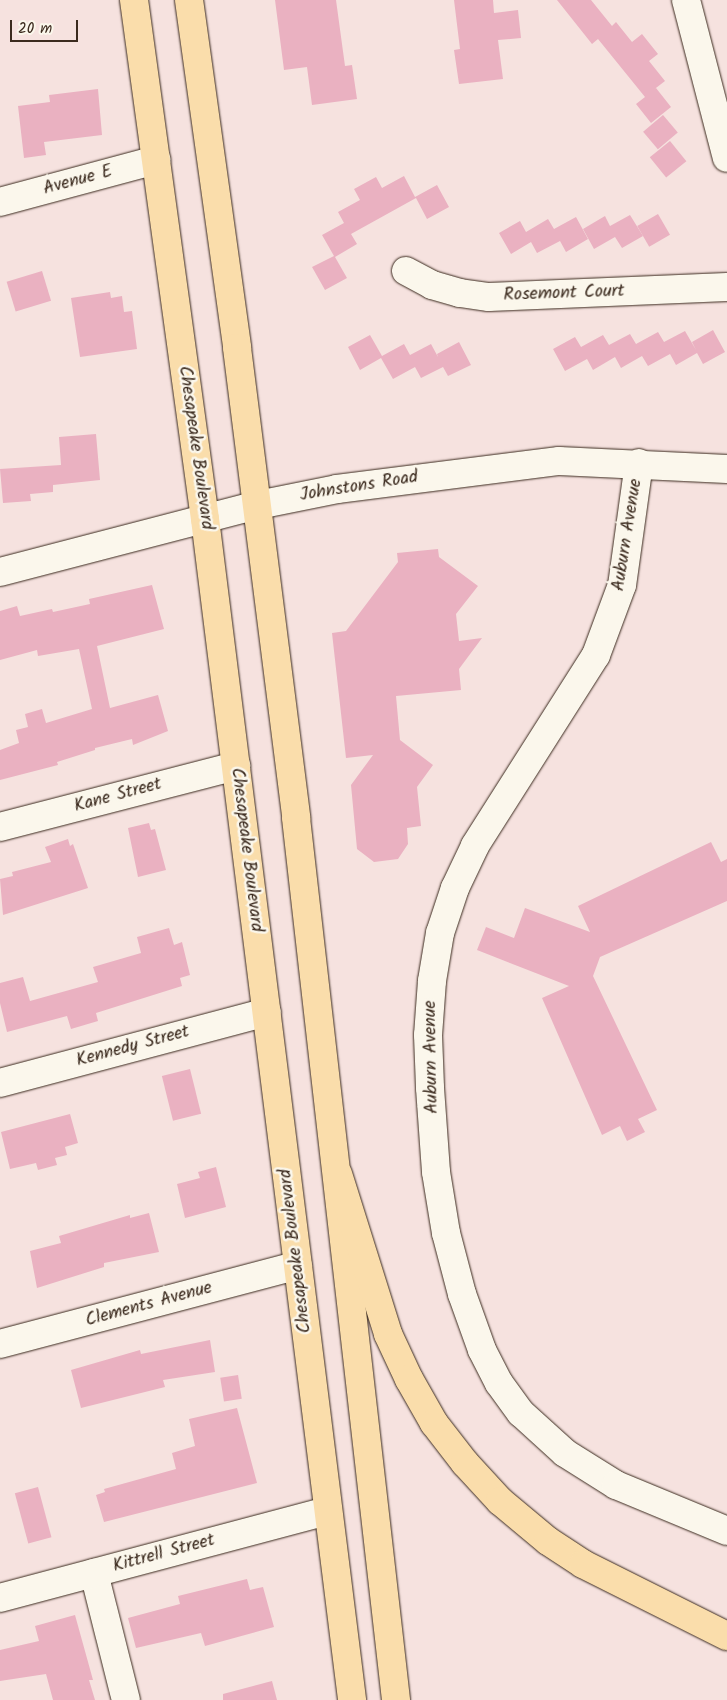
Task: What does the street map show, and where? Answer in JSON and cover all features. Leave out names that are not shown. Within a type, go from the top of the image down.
[{"type":"main road","name":"Chesapeake Boulevard","points":[[134,0],[205,519],[352,1700]]},
{"type":"main road","points":[[189,0],[258,505],[338,1174],[352,1329],[396,1700]]},
{"type":"main road","points":[[338,1174],[388,1334],[409,1380],[434,1423],[465,1464],[500,1501],[548,1541],[583,1564],[727,1636]]},
{"type":"street","points":[[686,0],[727,158]]},
{"type":"street","name":"Avenue E","points":[[0,202],[156,160]]},
{"type":"street","name":"Rosemont Court","points":[[406,271],[432,285],[460,294],[489,297],[727,287]]},
{"type":"street","name":"Johnstons Road","points":[[0,572],[258,505],[337,489],[512,465],[559,461],[639,463],[727,469]]},
{"type":"street","name":"Auburn Avenue","points":[[639,463],[629,550],[611,619],[596,655],[475,846],[455,888],[440,933],[432,981],[428,1034],[436,1172],[449,1242],[478,1341],[499,1383],[522,1413],[565,1452],[616,1484],[727,1531]]},
{"type":"street","name":"Kane Street","points":[[0,827],[236,766]]},
{"type":"street","name":"Kennedy Street","points":[[0,1083],[267,1012]]},
{"type":"street","name":"Clements Avenue","points":[[0,1344],[298,1265]]},
{"type":"street","name":"Kittrell Street","points":[[0,1598],[328,1510]]},
{"type":"street","points":[[94,1573],[126,1700]]},
{"type":"building","points":[[275,0],[336,0],[345,66],[352,65],[357,99],[312,105],[307,67],[284,70]]},
{"type":"building","points":[[454,0],[493,0],[494,13],[518,10],[521,38],[498,40],[503,79],[459,84],[454,50],[460,49]]},
{"type":"building","points":[[557,0],[591,0],[612,26],[616,22],[632,42],[642,34],[658,54],[649,61],[665,81],[652,91],[656,88],[671,107],[651,123],[636,104],[645,97],[598,39],[592,44]]},
{"type":"building","points":[[98,89],[102,135],[44,142],[46,155],[24,158],[18,106],[50,102],[49,95]]},
{"type":"building","points":[[663,115],[678,133],[658,149],[643,132]]},
{"type":"building","points":[[670,141],[686,161],[666,178],[650,157]]},
{"type":"building","points":[[404,176],[415,197],[437,185],[449,207],[427,219],[416,198],[351,234],[357,244],[335,257],[347,278],[325,290],[312,267],[334,256],[322,235],[344,223],[338,212],[360,200],[354,189],[376,177],[382,188]]},
{"type":"building","points":[[658,214],[670,235],[649,247],[637,226]]},
{"type":"building","points":[[630,215],[643,236],[622,248],[615,237],[594,249],[583,229],[605,216],[610,226]]},
{"type":"building","points":[[576,217],[588,239],[566,252],[560,241],[537,253],[531,242],[511,254],[499,233],[520,221],[526,232],[548,219],[554,229]]},
{"type":"building","points":[[42,271],[51,301],[16,311],[7,282]]},
{"type":"building","points":[[110,292],[111,298],[122,296],[124,312],[132,311],[137,349],[80,357],[71,298]]},
{"type":"building","points":[[713,330],[725,352],[703,364],[697,353],[676,365],[670,354],[648,366],[642,356],[621,368],[615,357],[593,370],[587,359],[565,371],[553,349],[575,337],[581,347],[603,335],[609,345],[630,334],[636,344],[658,332],[664,342],[685,331],[696,350],[692,342]]},
{"type":"building","points":[[370,335],[382,356],[404,344],[410,355],[431,344],[438,357],[437,354],[459,342],[471,365],[448,376],[443,367],[421,378],[415,367],[393,379],[381,358],[360,370],[348,347]]},
{"type":"building","points":[[96,434],[100,480],[53,485],[53,492],[30,494],[31,501],[3,503],[0,469],[61,465],[59,437]]},
{"type":"building","points":[[438,549],[439,557],[478,586],[456,614],[459,641],[482,638],[459,669],[461,690],[396,696],[400,740],[433,765],[417,787],[421,826],[407,828],[408,844],[398,859],[374,862],[357,849],[351,785],[373,755],[346,758],[332,633],[346,631],[398,562],[397,553]]},
{"type":"building","points":[[152,585],[164,629],[97,646],[110,708],[158,695],[168,731],[133,745],[132,739],[95,748],[95,750],[57,762],[58,765],[0,780],[0,750],[19,743],[16,730],[28,727],[25,714],[42,709],[46,723],[92,709],[79,649],[38,656],[37,650],[0,660],[0,611],[17,606],[20,616],[52,609],[53,612],[90,604],[89,599]]},
{"type":"building","points":[[149,823],[151,830],[155,829],[166,870],[138,877],[128,828]]},
{"type":"building","points":[[68,839],[70,846],[73,844],[88,888],[3,915],[0,879],[13,876],[12,872],[51,862],[45,847]]},
{"type":"building","points":[[711,842],[721,862],[727,859],[727,901],[600,957],[593,976],[657,1110],[638,1119],[645,1132],[627,1141],[620,1126],[602,1135],[542,998],[569,986],[477,950],[486,927],[514,938],[525,908],[590,932],[578,906]]},
{"type":"building","points":[[169,928],[174,945],[182,942],[190,975],[180,978],[182,986],[96,1013],[98,1021],[71,1029],[67,1016],[7,1032],[0,1003],[0,983],[23,977],[30,1001],[98,982],[93,967],[141,953],[137,937]]},
{"type":"building","points":[[190,1069],[201,1114],[173,1121],[162,1076]]},
{"type":"building","points":[[70,1114],[78,1143],[65,1147],[67,1155],[55,1158],[57,1165],[38,1170],[36,1163],[10,1169],[1,1132]]},
{"type":"building","points":[[216,1167],[226,1207],[185,1218],[177,1184],[200,1178],[198,1172]]},
{"type":"building","points":[[149,1213],[159,1252],[104,1263],[104,1267],[37,1288],[30,1251],[61,1243],[59,1236],[130,1215],[130,1218]]},
{"type":"building","points":[[210,1340],[215,1372],[163,1380],[165,1387],[81,1408],[71,1370],[140,1350],[141,1354]]},
{"type":"building","points":[[238,1375],[242,1399],[224,1402],[220,1378]]},
{"type":"building","points":[[237,1408],[257,1483],[104,1522],[96,1495],[105,1492],[104,1489],[176,1469],[172,1453],[195,1446],[189,1419]]},
{"type":"building","points":[[38,1487],[51,1537],[28,1543],[15,1493]]},
{"type":"building","points":[[247,1579],[250,1590],[263,1587],[274,1627],[205,1646],[201,1633],[136,1648],[128,1618],[180,1604],[178,1596]]},
{"type":"building","points":[[75,1615],[93,1680],[89,1680],[95,1700],[53,1700],[46,1674],[0,1681],[0,1650],[39,1641],[35,1626]]},
{"type":"building","points":[[272,1681],[277,1700],[223,1700],[223,1694]]}]
